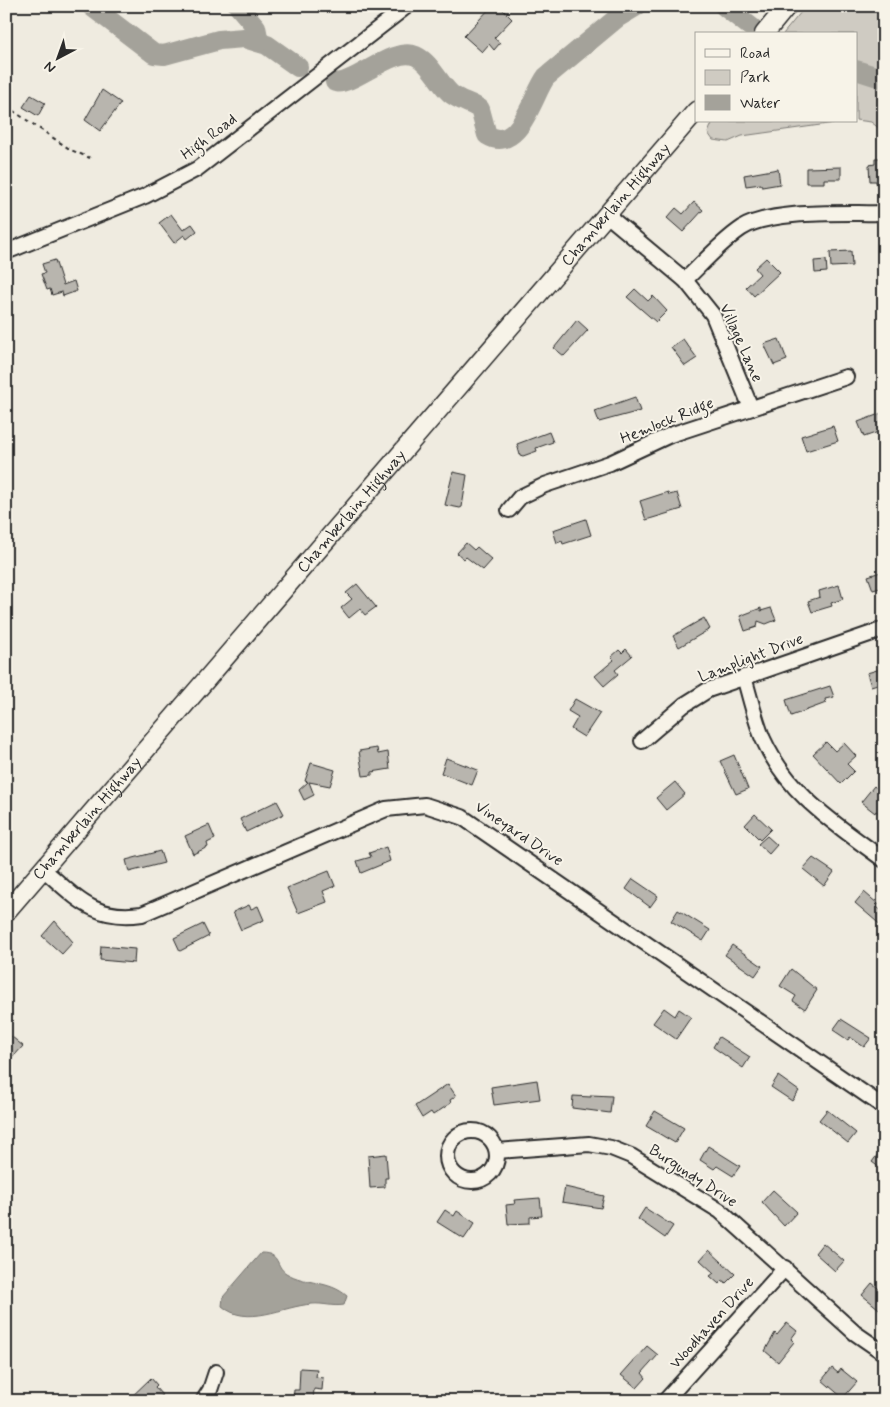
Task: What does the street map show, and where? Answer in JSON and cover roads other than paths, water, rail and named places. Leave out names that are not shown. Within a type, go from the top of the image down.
[{"type":"main road","points":[[766,32],[787,6]]},
{"type":"main road","name":"Chamberlain Highway","points":[[6,912],[695,112]]},
{"type":"street","name":"High Road","points":[[6,252],[145,196],[197,169],[407,6]]},
{"type":"street","points":[[685,280],[716,250],[743,228],[764,220],[791,216],[884,213]]},
{"type":"street","name":"Village Lane","points":[[607,215],[685,280],[713,315],[750,408]]},
{"type":"street","name":"Hemlock Ridge","points":[[509,510],[520,497],[545,484],[610,463],[670,435],[846,377]]},
{"type":"street","name":"Lamplight Drive","points":[[642,741],[684,705],[708,690],[884,629]]},
{"type":"street","points":[[744,676],[762,738],[776,765],[791,786],[815,809],[884,860]]},
{"type":"street","name":"Vineyard Drive","points":[[43,869],[81,901],[104,914],[125,916],[142,914],[386,808],[425,805],[462,817],[884,1107]]},
{"type":"street","name":"Burgundy Drive","points":[[497,1151],[589,1144],[611,1148],[631,1156],[720,1211],[855,1333],[884,1353]]},
{"type":"street","name":"Woodhaven Drive","points":[[665,1401],[785,1268]]},
{"type":"street","points":[[203,1401],[210,1390],[216,1372]]},
{"type":"water","points":[[261,1253],[275,1257],[283,1270],[294,1277],[333,1287],[340,1291],[347,1296],[344,1305],[312,1304],[254,1316],[232,1312],[222,1306],[223,1297]]},
{"type":"waterway","points":[[91,6],[154,54],[164,55],[219,40],[244,38],[267,45],[298,67]]},
{"type":"waterway","points":[[238,6],[256,27],[259,42]]},
{"type":"waterway","points":[[335,82],[342,82],[352,78],[396,56],[407,54],[416,56],[426,63],[450,93],[480,109],[487,135],[498,139],[508,137],[524,120],[546,77],[617,18],[637,6]]},
{"type":"waterway","points":[[724,6],[757,32]]},
{"type":"waterway","points":[[858,71],[884,79]]}]
